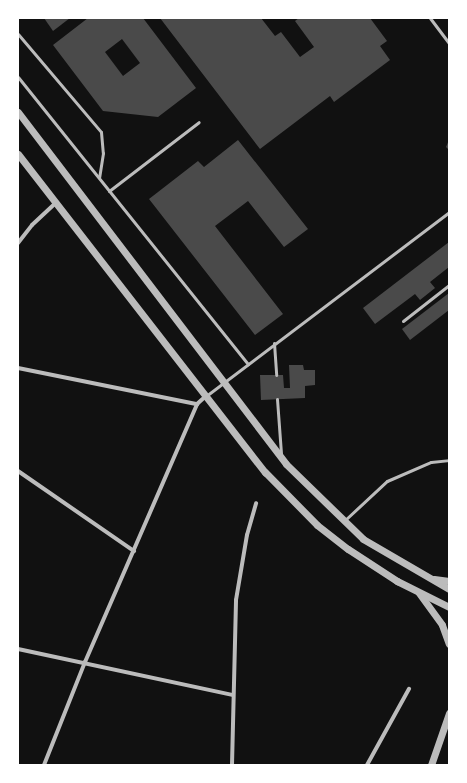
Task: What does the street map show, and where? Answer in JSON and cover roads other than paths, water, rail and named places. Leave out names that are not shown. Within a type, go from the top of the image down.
[{"type":"street","points":[[18,112],[281,458],[363,538],[449,589]]},
{"type":"street","points":[[18,154],[265,472],[317,524],[348,549],[418,592],[449,607]]},
{"type":"street","points":[[18,243],[32,225],[56,203]]},
{"type":"street","points":[[18,368],[197,404]]},
{"type":"street","points":[[44,765],[85,662],[197,404],[206,396]]},
{"type":"street","points":[[18,471],[134,551]]},
{"type":"street","points":[[232,765],[232,695],[236,600],[247,535],[256,503]]},
{"type":"street","points":[[430,578],[449,581]]},
{"type":"street","points":[[418,592],[442,625],[449,644]]},
{"type":"street","points":[[18,649],[85,662],[232,695]]},
{"type":"street","points":[[367,765],[409,689]]},
{"type":"street","points":[[431,765],[449,713]]},
{"type":"lane","points":[[430,18],[449,43]]},
{"type":"lane","points":[[18,34],[101,132],[103,153],[99,178]]},
{"type":"lane","points":[[18,42],[22,39]]},
{"type":"lane","points":[[18,77],[248,364]]},
{"type":"lane","points":[[109,191],[199,122]]},
{"type":"lane","points":[[206,396],[224,384],[274,342],[449,212]]},
{"type":"lane","points":[[403,321],[449,285]]},
{"type":"lane","points":[[274,342],[276,375]]},
{"type":"lane","points":[[277,399],[281,458]]},
{"type":"lane","points":[[345,520],[387,481],[431,462],[449,460]]}]
